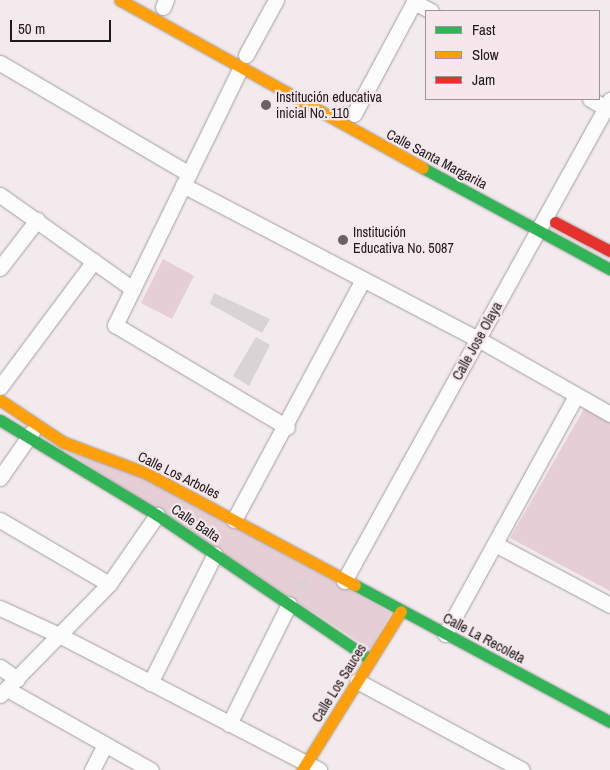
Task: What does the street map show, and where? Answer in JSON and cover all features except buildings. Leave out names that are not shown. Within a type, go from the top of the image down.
[{"type":"street","name":"Calle Santa Margarita","points":[[120,0],[240,69],[540,220],[610,251]]},
{"type":"street","points":[[246,55],[276,0]]},
{"type":"street","points":[[354,114],[415,1],[429,10]]},
{"type":"street","points":[[0,63],[186,179],[363,279],[478,339],[610,414]]},
{"type":"street","points":[[240,69],[133,288],[115,319],[119,330],[287,427]]},
{"type":"street","points":[[594,100],[608,104]]},
{"type":"street","name":"Calle Jose Olaya","points":[[344,581],[478,339],[540,220],[608,104]]},
{"type":"street","points":[[0,195],[133,288]]},
{"type":"street","points":[[0,268],[37,220]]},
{"type":"street","name":"Calle Santa Margarita","points":[[540,220],[610,269]]},
{"type":"street","points":[[0,387],[94,261]]},
{"type":"street","points":[[234,520],[287,427],[363,279]]},
{"type":"street","points":[[445,634],[576,396]]},
{"type":"street","name":"Calle Los Arboles","points":[[0,400],[63,442],[146,473],[344,581]]},
{"type":"street","name":"Calle Balta","points":[[0,420],[157,515],[371,660]]},
{"type":"street","points":[[0,478],[36,424]]},
{"type":"street","points":[[8,687],[109,584],[157,515]]},
{"type":"street","points":[[0,520],[109,584]]},
{"type":"street","points":[[495,544],[610,605]]},
{"type":"street","points":[[150,683],[215,554]]},
{"type":"street","name":"Calle La Recoleta","points":[[344,581],[610,722]]},
{"type":"street","points":[[229,724],[289,604]]},
{"type":"street","points":[[0,608],[59,635],[309,768]]},
{"type":"street","name":"Calle Los Sauces","points":[[309,768],[357,681],[401,611]]},
{"type":"street","points":[[0,667],[8,687],[151,770]]},
{"type":"street","points":[[357,681],[522,770]]},
{"type":"street","points":[[92,770],[105,745]]},
{"type":"path","points":[[307,587],[345,610],[348,621],[359,618],[356,607],[345,610]]},
{"type":"shaded area","points":[[163,259],[194,276],[172,319],[141,303]]},
{"type":"shaded area","points":[[585,407],[610,421],[610,591],[510,538]]},
{"type":"shaded area","points":[[66,451],[142,476],[391,613],[370,649]]},
{"type":"traffic: fast","points":[[423,168],[610,269]]},
{"type":"traffic: fast","points":[[0,420],[157,515],[371,660]]},
{"type":"traffic: fast","points":[[355,585],[610,722]]},
{"type":"traffic: slow","points":[[120,0],[423,168]]},
{"type":"traffic: slow","points":[[0,400],[63,442],[146,473],[355,585]]},
{"type":"traffic: slow","points":[[302,770],[401,611]]},
{"type":"traffic: jam","points":[[555,222],[610,251]]},
{"type":"place","name":"Institución educativa inicial No. 110","points":[[266,105]]},
{"type":"place","name":"Institución Educativa No. 5087","points":[[343,240]]}]
